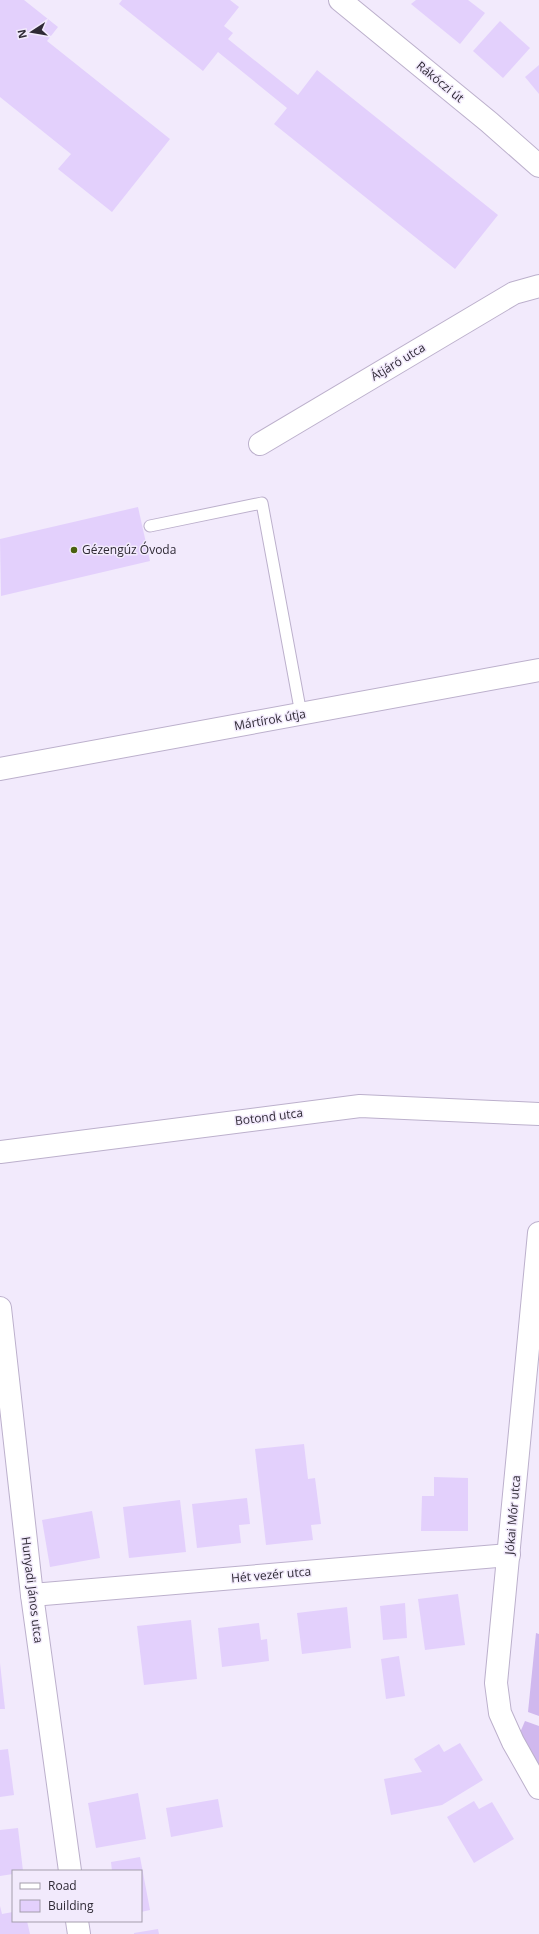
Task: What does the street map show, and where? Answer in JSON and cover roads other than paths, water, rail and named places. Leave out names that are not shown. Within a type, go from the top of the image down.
[{"type":"street","name":"Rákóczi út","points":[[340,0],[489,122],[539,166]]},
{"type":"street","name":"Átjáró utca","points":[[260,444],[514,293],[539,286]]},
{"type":"street","name":"Mártírok útja","points":[[0,769],[539,670]]},
{"type":"street","name":"Botond utca","points":[[0,1152],[360,1106],[539,1114]]},
{"type":"street","name":"Jókai Mór utca","points":[[539,1233],[496,1683],[500,1713],[513,1742],[539,1788]]},
{"type":"street","name":"Hunyadi János utca","points":[[0,1308],[32,1595],[70,1870]]},
{"type":"street","name":"Hét vezér utca","points":[[32,1595],[509,1555]]},
{"type":"street","points":[[78,1922],[79,1934]]},
{"type":"lane","points":[[150,526],[262,503],[301,714]]},
{"type":"place","name":"Gézengúz Óvoda","points":[[74,550]]}]
